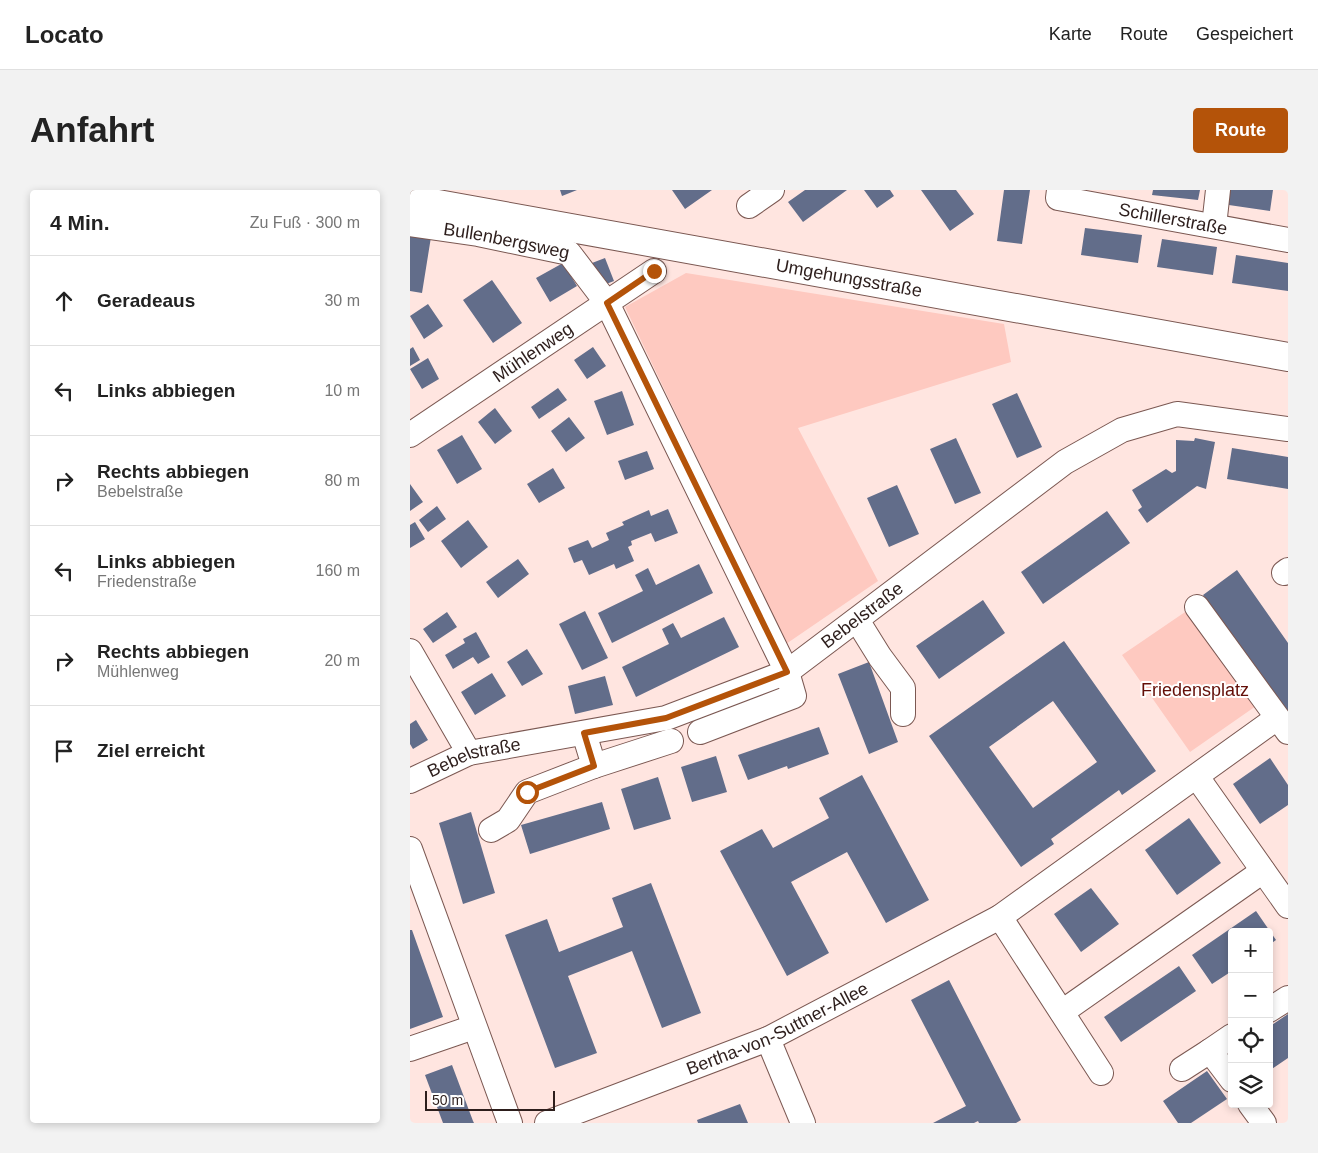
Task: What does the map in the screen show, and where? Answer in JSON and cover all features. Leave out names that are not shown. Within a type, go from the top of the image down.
[{"type":"main road","name":"Umgehungsstraße","points":[[410,199],[1288,357]]},
{"type":"street","points":[[749,206],[772,190]]},
{"type":"street","points":[[1214,226],[1218,190]]},
{"type":"street","name":"Schillerstraße","points":[[1059,194],[1288,240]]},
{"type":"street","name":"Bullenbergsweg","points":[[410,224],[478,234],[569,253],[607,303],[787,672],[794,696],[700,732]]},
{"type":"street","name":"Mühlenweg","points":[[410,435],[654,271]]},
{"type":"street","name":"Bebelstraße","points":[[410,780],[469,753],[666,718],[787,672],[1064,462],[1122,430],[1177,414],[1288,429]]},
{"type":"street","name":"Bertha-von-Suttner-Allee","points":[[547,1123],[768,1039],[1000,917],[1197,777],[1283,725],[1196,607]]},
{"type":"street","points":[[857,620],[903,688],[903,714]]},
{"type":"street","points":[[410,651],[469,753]]},
{"type":"street","points":[[584,733],[594,766]]},
{"type":"street","points":[[490,830],[508,820],[527,792],[594,766],[671,741]]},
{"type":"street","points":[[1197,777],[1288,906]]},
{"type":"street","points":[[410,849],[510,1123]]},
{"type":"street","points":[[1062,1012],[1263,871]]},
{"type":"street","points":[[1000,917],[1101,1073]]},
{"type":"street","points":[[1273,1007],[1288,998]]},
{"type":"street","points":[[410,1049],[474,1026]]},
{"type":"street","points":[[768,1039],[803,1123]]},
{"type":"street","points":[[1182,1069],[1228,1039]]},
{"type":"street","points":[[1210,1051],[1228,1075]]},
{"type":"street","points":[[1253,1108],[1264,1123]]},
{"type":"green space","points":[[686,273],[1004,324],[1011,362],[798,428],[878,581],[786,644],[625,307]]},
{"type":"green space","name":"Friedensplatz","points":[[1188,610],[1256,706],[1190,752],[1122,655]]},
{"type":"building","points":[[560,190],[577,190],[562,196]]},
{"type":"building","points":[[672,190],[712,190],[685,209]]},
{"type":"building","points":[[805,190],[847,190],[803,222],[788,202]]},
{"type":"building","points":[[864,190],[890,190],[894,196],[877,208]]},
{"type":"building","points":[[921,190],[956,190],[974,214],[950,231]]},
{"type":"building","points":[[1004,190],[1030,190],[1022,244],[997,241]]},
{"type":"building","points":[[1153,190],[1200,190],[1198,200],[1152,195]]},
{"type":"building","points":[[1223,190],[1273,190],[1270,211],[1222,204]]},
{"type":"building","points":[[1085,228],[1142,235],[1138,263],[1081,255]]},
{"type":"building","points":[[410,234],[431,237],[422,293],[410,291]]},
{"type":"building","points":[[1162,239],[1217,247],[1213,275],[1157,267]]},
{"type":"building","points":[[1236,255],[1288,263],[1288,291],[1232,283]]},
{"type":"building","points":[[605,258],[614,281],[601,286],[592,263]]},
{"type":"building","points":[[563,263],[577,286],[550,302],[536,278]]},
{"type":"building","points":[[492,280],[522,323],[493,343],[463,300]]},
{"type":"building","points":[[428,304],[443,326],[424,339],[410,316]]},
{"type":"building","points":[[413,347],[420,360],[410,366],[410,349]]},
{"type":"building","points":[[593,347],[606,366],[587,379],[574,360]]},
{"type":"building","points":[[428,358],[439,379],[422,389],[410,369]]},
{"type":"building","points":[[558,388],[567,400],[539,419],[531,407]]},
{"type":"building","points":[[622,391],[634,425],[607,435],[594,401]]},
{"type":"building","points":[[1017,393],[1042,447],[1017,458],[992,404]]},
{"type":"building","points":[[495,408],[512,431],[495,444],[478,422]]},
{"type":"building","points":[[569,417],[585,438],[566,452],[551,431]]},
{"type":"building","points":[[462,435],[482,469],[457,484],[437,450]]},
{"type":"building","points":[[956,438],[981,493],[955,504],[930,449]]},
{"type":"building","points":[[1195,438],[1215,442],[1206,489],[1197,486],[1147,523],[1138,510],[1142,507],[1132,490],[1166,469],[1172,473],[1176,471],[1176,440],[1194,441]]},
{"type":"building","points":[[1232,448],[1288,457],[1288,489],[1227,479]]},
{"type":"building","points":[[647,451],[654,469],[625,480],[618,461]]},
{"type":"building","points":[[553,468],[565,488],[539,503],[527,484]]},
{"type":"building","points":[[410,484],[423,502],[410,511]]},
{"type":"building","points":[[897,485],[919,534],[889,547],[867,498]]},
{"type":"building","points":[[437,506],[446,519],[428,532],[419,520]]},
{"type":"building","points":[[668,509],[678,533],[655,542],[651,533],[631,541],[632,545],[628,547],[634,561],[616,569],[614,564],[589,575],[582,560],[574,563],[568,548],[588,540],[592,548],[609,540],[606,533],[624,525],[622,522],[649,510],[651,516]]},
{"type":"building","points":[[1107,511],[1130,543],[1043,604],[1021,572]]},
{"type":"building","points":[[468,520],[488,547],[461,568],[441,541]]},
{"type":"building","points":[[415,522],[425,539],[410,548],[410,525]]},
{"type":"building","points":[[518,559],[529,574],[498,598],[486,582]]},
{"type":"building","points":[[699,564],[713,593],[612,643],[598,613],[643,591],[635,575],[648,568],[656,585]]},
{"type":"building","points":[[1237,570],[1288,643],[1288,716],[1203,595]]},
{"type":"building","points":[[983,600],[1005,633],[939,679],[916,646]]},
{"type":"building","points":[[585,611],[608,658],[582,670],[559,624]]},
{"type":"building","points":[[447,612],[457,627],[433,643],[423,629]]},
{"type":"building","points":[[724,617],[739,647],[636,697],[622,667],[669,644],[662,629],[673,623],[681,638]]},
{"type":"building","points":[[476,632],[490,657],[478,664],[473,657],[453,669],[445,655],[465,643],[463,639]]},
{"type":"building","points":[[1064,641],[1156,771],[1122,795],[1119,790],[1051,839],[1054,844],[1021,867],[929,736]],"holes":[[[1053,701],[1097,762],[1033,808],[989,747]]]},
{"type":"building","points":[[527,649],[543,674],[522,686],[507,662]]},
{"type":"building","points":[[869,662],[898,742],[869,754],[838,674]]},
{"type":"building","points":[[492,673],[506,696],[475,715],[461,692]]},
{"type":"building","points":[[605,676],[613,705],[575,714],[568,686]]},
{"type":"building","points":[[416,720],[428,740],[413,749],[410,744],[410,724]]},
{"type":"building","points":[[819,727],[829,754],[788,769],[787,766],[748,780],[738,755]]},
{"type":"building","points":[[716,756],[727,792],[692,802],[681,767]]},
{"type":"building","points":[[1270,758],[1288,785],[1288,805],[1260,824],[1233,784]]},
{"type":"building","points":[[862,775],[929,900],[886,923],[847,852],[791,882],[829,953],[787,976],[720,851],[762,829],[773,848],[829,818],[819,798]]},
{"type":"building","points":[[658,777],[671,819],[634,830],[621,789]]},
{"type":"building","points":[[602,802],[610,829],[530,854],[521,825]]},
{"type":"building","points":[[471,812],[495,893],[463,904],[439,823]]},
{"type":"building","points":[[1189,818],[1221,863],[1177,895],[1145,850]]},
{"type":"building","points":[[651,883],[701,1013],[662,1028],[632,951],[568,976],[597,1053],[555,1068],[505,935],[547,919],[559,952],[623,927],[612,898]]},
{"type":"building","points":[[1091,888],[1119,924],[1081,952],[1054,914]]},
{"type":"building","points":[[1256,911],[1268,928],[1231,928]]},
{"type":"building","points":[[410,930],[412,930],[443,1017],[410,1029]]},
{"type":"building","points":[[1228,930],[1228,974],[1212,984],[1192,955]]},
{"type":"building","points":[[1179,966],[1196,991],[1121,1042],[1104,1017]]},
{"type":"building","points":[[949,980],[1021,1120],[1016,1123],[979,1123],[978,1121],[974,1123],[933,1123],[966,1106],[911,1000]]},
{"type":"building","points":[[1288,1014],[1288,1058],[1273,1068],[1273,1063],[1273,1024]]},
{"type":"building","points":[[452,1065],[474,1123],[443,1123],[425,1075]]},
{"type":"building","points":[[1207,1071],[1227,1099],[1191,1123],[1178,1123],[1163,1101]]},
{"type":"building","points":[[740,1104],[748,1123],[698,1123],[697,1120]]},
{"type":"route","points":[[527,792],[594,766],[584,733],[666,718],[787,672],[607,303],[654,271]]}]
